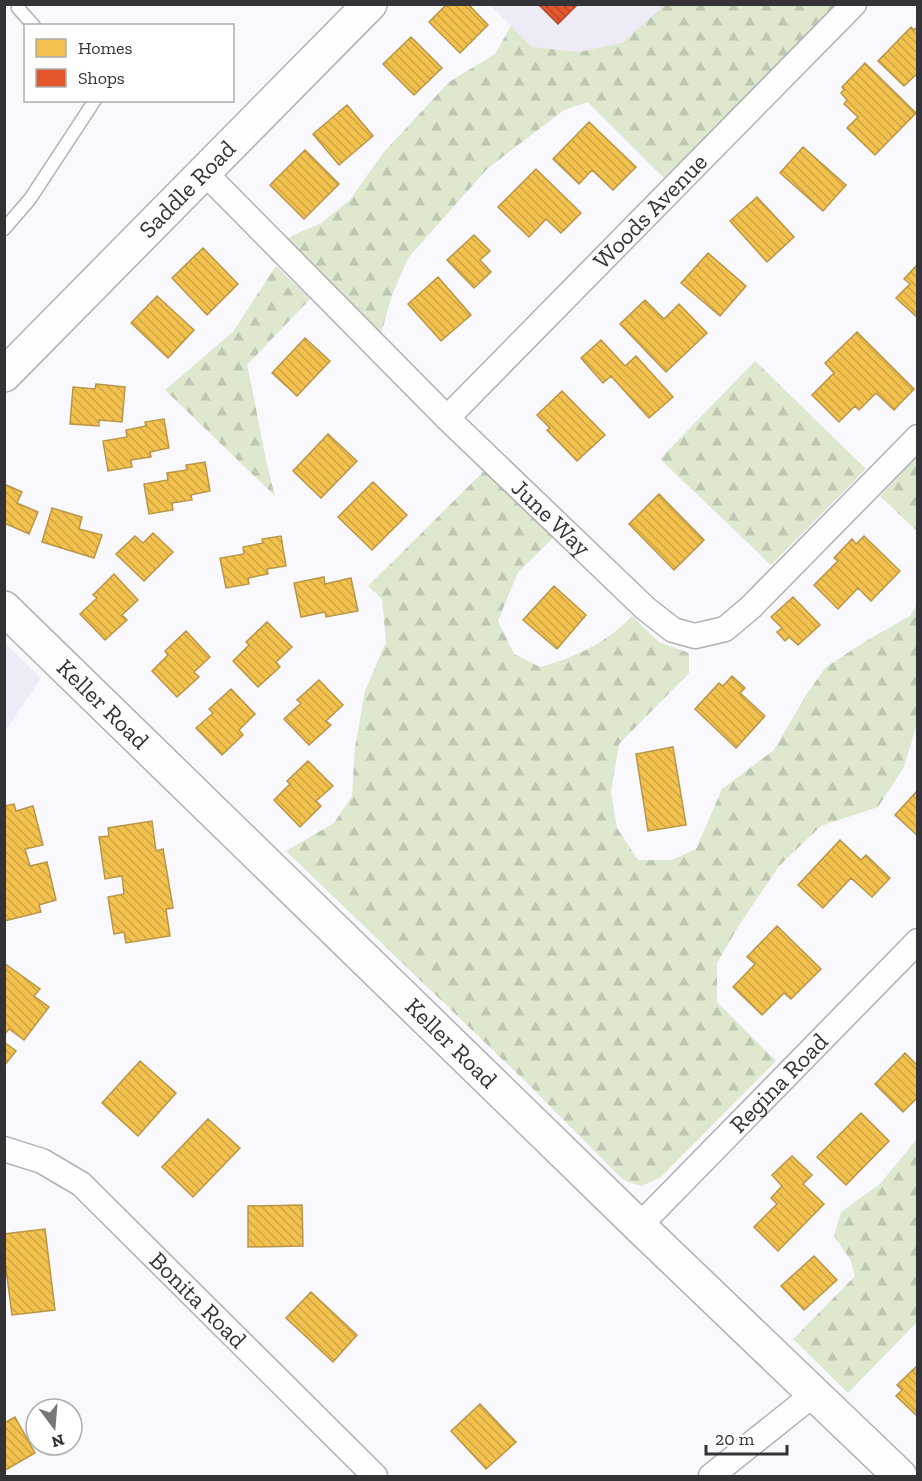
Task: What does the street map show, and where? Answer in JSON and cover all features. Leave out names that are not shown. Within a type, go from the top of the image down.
[{"type":"street","name":"Saddle Road","points":[[4,375],[369,4]]},
{"type":"street","name":"Woods Avenue","points":[[447,418],[854,4]]},
{"type":"street","name":"June Way","points":[[204,172],[447,418],[645,608],[673,630],[695,636],[725,629],[751,607],[918,437]]},
{"type":"street","name":"Keller Road","points":[[4,608],[639,1226],[900,1476]]},
{"type":"street","name":"Regina Road","points":[[639,1226],[918,941]]},
{"type":"street","name":"Bonita Road","points":[[4,1149],[42,1161],[81,1184],[375,1476]]},
{"type":"street","points":[[711,1476],[814,1394]]},
{"type":"lane","points":[[18,6],[32,24]]},
{"type":"lane","points":[[4,229],[30,199],[94,102]]},
{"type":"shaded area","points":[[490,5],[710,5],[664,178]]},
{"type":"shaded area","points":[[5,643],[41,678],[5,731]]},
{"type":"green space","points":[[665,5],[836,5],[664,178],[588,102],[564,110],[488,168],[408,258],[392,295],[380,337],[285,239],[321,223],[349,201],[383,153],[449,82],[495,54],[511,26],[532,47],[579,52],[622,43]]},
{"type":"green space","points":[[276,266],[310,299],[247,365],[275,496],[165,390],[233,332]]},
{"type":"green space","points":[[755,361],[866,469],[771,565],[660,459]]},
{"type":"green space","points":[[917,456],[917,531],[880,496]]},
{"type":"green space","points":[[484,471],[553,538],[518,572],[498,621],[514,654],[540,667],[553,663],[590,648],[612,634],[632,616],[659,642],[689,653],[689,673],[619,744],[611,792],[617,828],[638,860],[672,860],[696,849],[722,789],[774,750],[806,695],[826,667],[910,616],[917,604],[917,723],[904,767],[878,807],[821,826],[779,866],[717,963],[717,1002],[776,1061],[660,1178],[641,1186],[623,1180],[527,1083],[286,851],[334,823],[352,796],[355,747],[365,691],[386,642],[382,599],[368,586]]},
{"type":"green space","points":[[917,1139],[917,1322],[848,1393],[793,1339],[855,1276],[850,1259],[834,1236],[841,1212],[880,1184]]},
{"type":"building: Homes","points":[[447,4],[468,4],[488,25],[460,53],[429,22]]},
{"type":"building: Homes","points":[[918,26],[918,73],[904,86],[878,61],[911,27],[914,30]]},
{"type":"building: Homes","points":[[411,37],[442,68],[414,95],[383,64]]},
{"type":"building: Homes","points":[[865,63],[916,113],[875,155],[847,128],[858,117],[844,104],[847,100],[841,93],[844,90],[842,87]]},
{"type":"building: Homes","points":[[347,105],[373,136],[339,165],[313,134]]},
{"type":"building: Homes","points":[[589,122],[636,167],[613,190],[592,170],[579,184],[553,159]]},
{"type":"building: Homes","points":[[803,147],[846,185],[823,211],[780,173]]},
{"type":"building: Homes","points":[[305,150],[339,184],[304,219],[270,185]]},
{"type":"building: Homes","points":[[536,169],[581,213],[561,233],[546,219],[529,237],[498,207]]},
{"type":"building: Homes","points":[[757,197],[794,237],[767,262],[730,221]]},
{"type":"building: Homes","points":[[474,235],[490,251],[480,260],[491,272],[474,288],[447,260]]},
{"type":"building: Homes","points":[[203,248],[238,284],[207,315],[172,278]]},
{"type":"building: Homes","points":[[708,253],[746,286],[720,316],[681,283]]},
{"type":"building: Homes","points":[[918,264],[918,318],[896,298],[910,284],[904,279]]},
{"type":"building: Homes","points":[[438,277],[471,315],[441,341],[408,304]]},
{"type":"building: Homes","points":[[157,296],[194,330],[168,358],[131,323]]},
{"type":"building: Homes","points":[[645,300],[664,319],[679,304],[707,333],[666,372],[620,324]]},
{"type":"building: Homes","points":[[857,332],[914,389],[894,410],[876,393],[859,410],[855,406],[839,422],[812,395],[834,373],[825,363]]},
{"type":"building: Homes","points":[[305,338],[330,361],[297,396],[272,373]]},
{"type":"building: Homes","points":[[601,340],[625,366],[636,356],[673,397],[649,418],[611,376],[603,383],[581,358]]},
{"type":"building: Homes","points":[[96,384],[125,387],[122,422],[99,420],[99,426],[70,424],[73,387],[95,389]]},
{"type":"building: Homes","points":[[562,391],[605,435],[577,461],[547,430],[550,428],[537,415]]},
{"type":"building: Homes","points":[[164,419],[169,448],[150,452],[151,457],[131,460],[132,467],[108,471],[103,441],[127,437],[126,430],[146,426],[145,422]]},
{"type":"building: Homes","points":[[328,434],[357,461],[321,498],[293,471]]},
{"type":"building: Homes","points":[[205,462],[210,491],[191,495],[192,500],[172,503],[173,510],[149,514],[144,484],[168,480],[167,473],[187,470],[186,465]]},
{"type":"building: Homes","points":[[373,482],[407,515],[372,550],[338,517]]},
{"type":"building: Homes","points":[[4,484],[22,492],[17,503],[38,512],[29,534],[4,523]]},
{"type":"building: Homes","points":[[659,494],[704,540],[674,570],[629,524]]},
{"type":"building: Homes","points":[[52,508],[82,517],[79,529],[102,535],[94,558],[42,542]]},
{"type":"building: Homes","points":[[153,533],[173,552],[144,581],[116,554],[135,536],[143,543]]},
{"type":"building: Homes","points":[[281,536],[286,566],[267,569],[268,574],[248,578],[249,584],[226,588],[220,558],[244,554],[243,547],[263,543],[262,539]]},
{"type":"building: Homes","points":[[864,536],[900,571],[871,601],[858,588],[838,609],[814,585],[838,561],[834,558],[852,539],[856,544]]},
{"type":"building: Homes","points":[[114,574],[138,600],[122,615],[127,620],[105,640],[80,614],[97,598],[93,595]]},
{"type":"building: Homes","points":[[324,577],[325,584],[351,578],[358,611],[326,617],[325,612],[301,617],[294,583]]},
{"type":"building: Homes","points":[[554,586],[586,615],[557,649],[523,620]]},
{"type":"building: Homes","points":[[793,597],[820,625],[798,645],[789,637],[785,641],[777,632],[782,628],[771,617]]},
{"type":"building: Homes","points":[[267,622],[292,647],[276,662],[280,667],[258,687],[233,661],[249,645],[246,642]]},
{"type":"building: Homes","points":[[186,631],[210,657],[194,672],[199,677],[177,697],[152,671],[168,655],[165,651]]},
{"type":"building: Homes","points":[[732,676],[745,688],[740,693],[765,716],[736,748],[695,709],[719,683],[723,686]]},
{"type":"building: Homes","points":[[319,680],[343,705],[326,721],[331,725],[309,745],[284,719],[301,703],[297,700]]},
{"type":"building: Homes","points":[[231,689],[255,714],[239,730],[243,735],[222,755],[196,728],[213,713],[209,709]]},
{"type":"building: Homes","points":[[673,747],[686,825],[648,831],[636,754]]},
{"type":"building: Homes","points":[[308,761],[333,786],[316,801],[321,806],[300,827],[274,800],[290,784],[287,781]]},
{"type":"building: Homes","points":[[918,790],[918,836],[895,815]]},
{"type":"building: Homes","points":[[14,804],[16,811],[33,806],[43,845],[25,849],[30,866],[47,862],[56,900],[39,905],[41,912],[4,921],[4,806]]},
{"type":"building: Homes","points":[[152,821],[156,851],[163,849],[173,908],[166,909],[170,936],[126,943],[124,932],[114,934],[108,897],[124,894],[122,876],[105,879],[99,837],[109,836],[108,828]]},
{"type":"building: Homes","points":[[840,840],[861,860],[866,855],[890,878],[872,897],[851,878],[823,908],[798,885]]},
{"type":"building: Homes","points":[[777,926],[821,969],[791,999],[784,993],[762,1015],[733,987],[755,964],[747,957]]},
{"type":"building: Homes","points":[[4,963],[40,989],[34,996],[49,1007],[24,1040],[9,1029],[4,1035]]},
{"type":"building: Homes","points":[[4,1042],[16,1051],[4,1066]]},
{"type":"building: Homes","points":[[905,1053],[918,1066],[918,1097],[903,1112],[875,1084]]},
{"type":"building: Homes","points":[[140,1061],[176,1093],[138,1136],[102,1103]]},
{"type":"building: Homes","points":[[861,1113],[889,1141],[846,1185],[817,1157]]},
{"type":"building: Homes","points":[[208,1119],[240,1148],[193,1197],[162,1167]]},
{"type":"building: Homes","points":[[792,1156],[812,1175],[803,1184],[824,1204],[778,1251],[754,1227],[777,1204],[771,1198],[782,1186],[772,1175]]},
{"type":"building: Homes","points":[[302,1205],[303,1246],[248,1247],[248,1206]]},
{"type":"building: Homes","points":[[45,1229],[55,1310],[12,1315],[4,1254],[4,1234]]},
{"type":"building: Homes","points":[[814,1256],[837,1280],[804,1310],[781,1286]]},
{"type":"building: Homes","points":[[311,1292],[357,1335],[333,1362],[286,1318]]},
{"type":"building: Homes","points":[[918,1365],[918,1417],[896,1396],[902,1390],[897,1385]]},
{"type":"building: Homes","points":[[480,1404],[516,1442],[486,1469],[451,1431]]},
{"type":"building: Homes","points":[[15,1417],[24,1433],[24,1457],[28,1457],[4,1471],[4,1423]]},
{"type":"building: Shops","points":[[538,4],[578,4],[558,24]]}]
